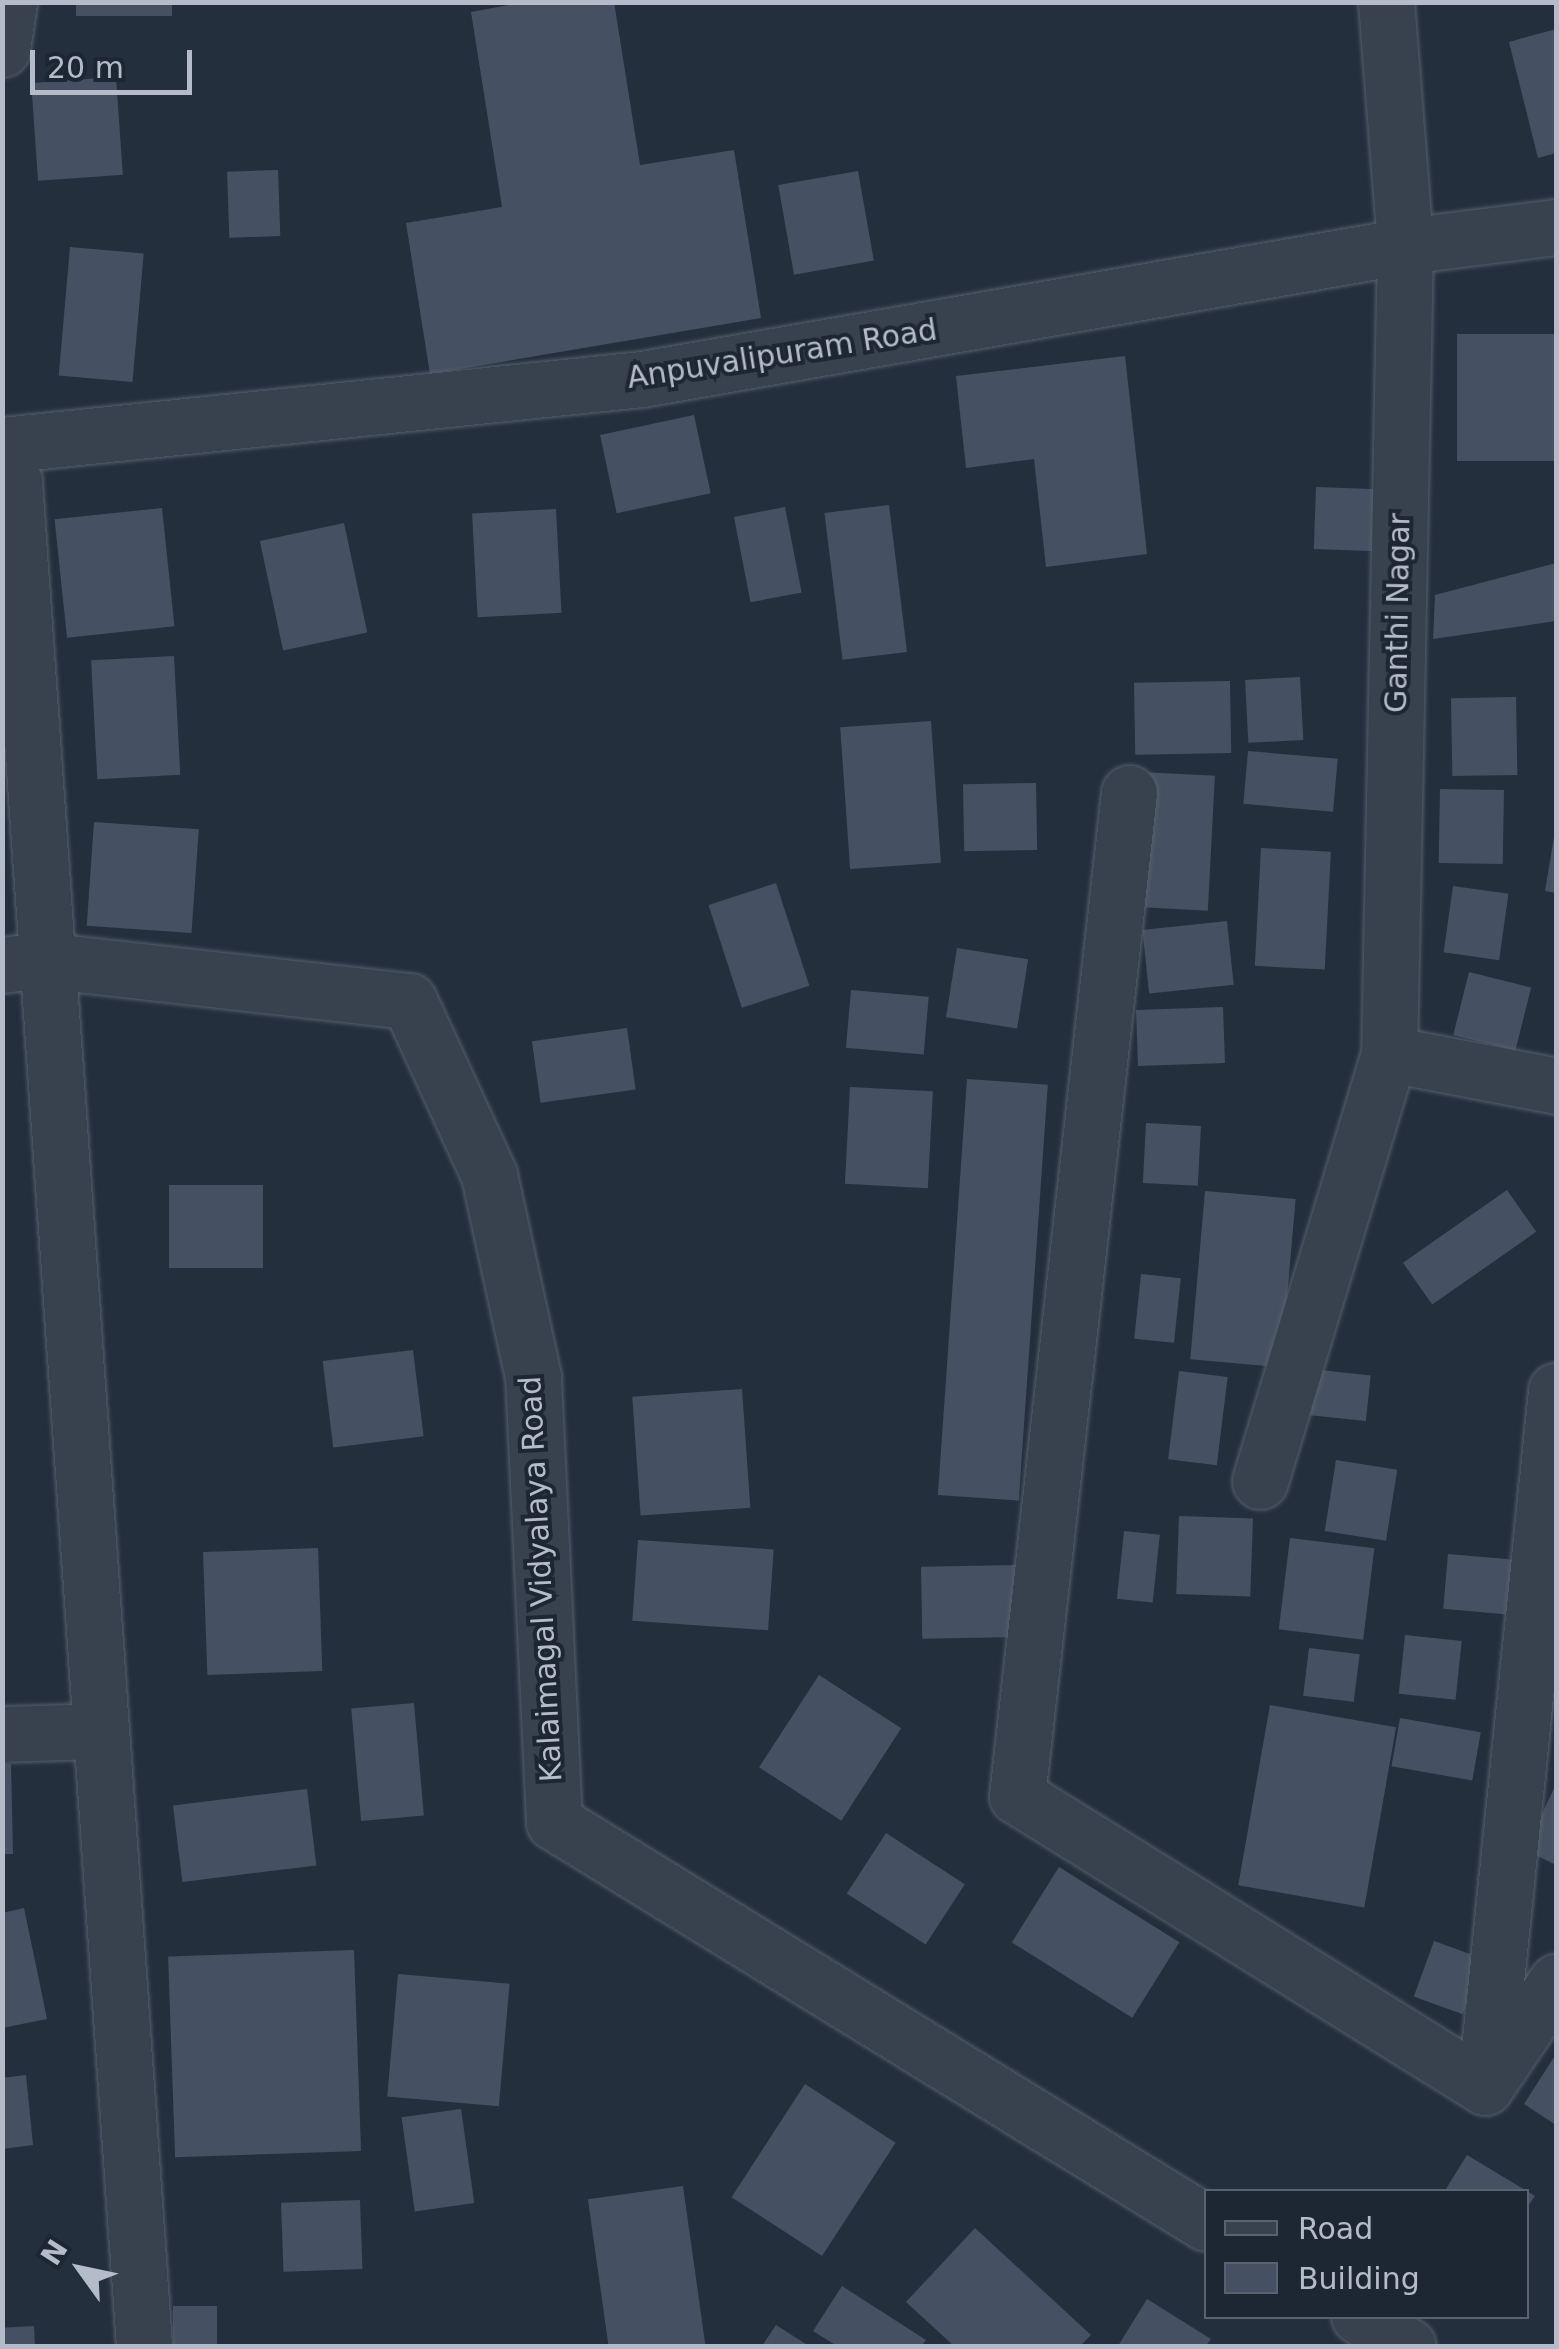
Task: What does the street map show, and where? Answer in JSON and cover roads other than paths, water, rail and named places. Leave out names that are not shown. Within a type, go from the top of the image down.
[{"type":"street","points":[[2,50],[9,2]]},
{"type":"street","name":"Ganthi Nagar","points":[[1260,1481],[1389,1054],[1406,246],[1386,2]]},
{"type":"street","name":"Anpuvalipuram Road","points":[[2,445],[642,378],[1406,246],[1556,227]]},
{"type":"street","points":[[2,459],[14,482],[22,963],[98,1731],[144,2346]]},
{"type":"street","points":[[1129,793],[1017,1796],[1485,2087]]},
{"type":"street","name":"Kalaimagal Vidyalaya Road","points":[[22,963],[409,1001],[488,1175],[533,1378],[554,1822],[1204,2222]]},
{"type":"street","points":[[1389,1054],[1556,1086]]},
{"type":"street","points":[[1485,2087],[1556,1391]]},
{"type":"street","points":[[2,1734],[98,1731]]},
{"type":"street","points":[[1485,2087],[1556,1982]]},
{"type":"street","points":[[1364,2319],[1408,2346]]}]
